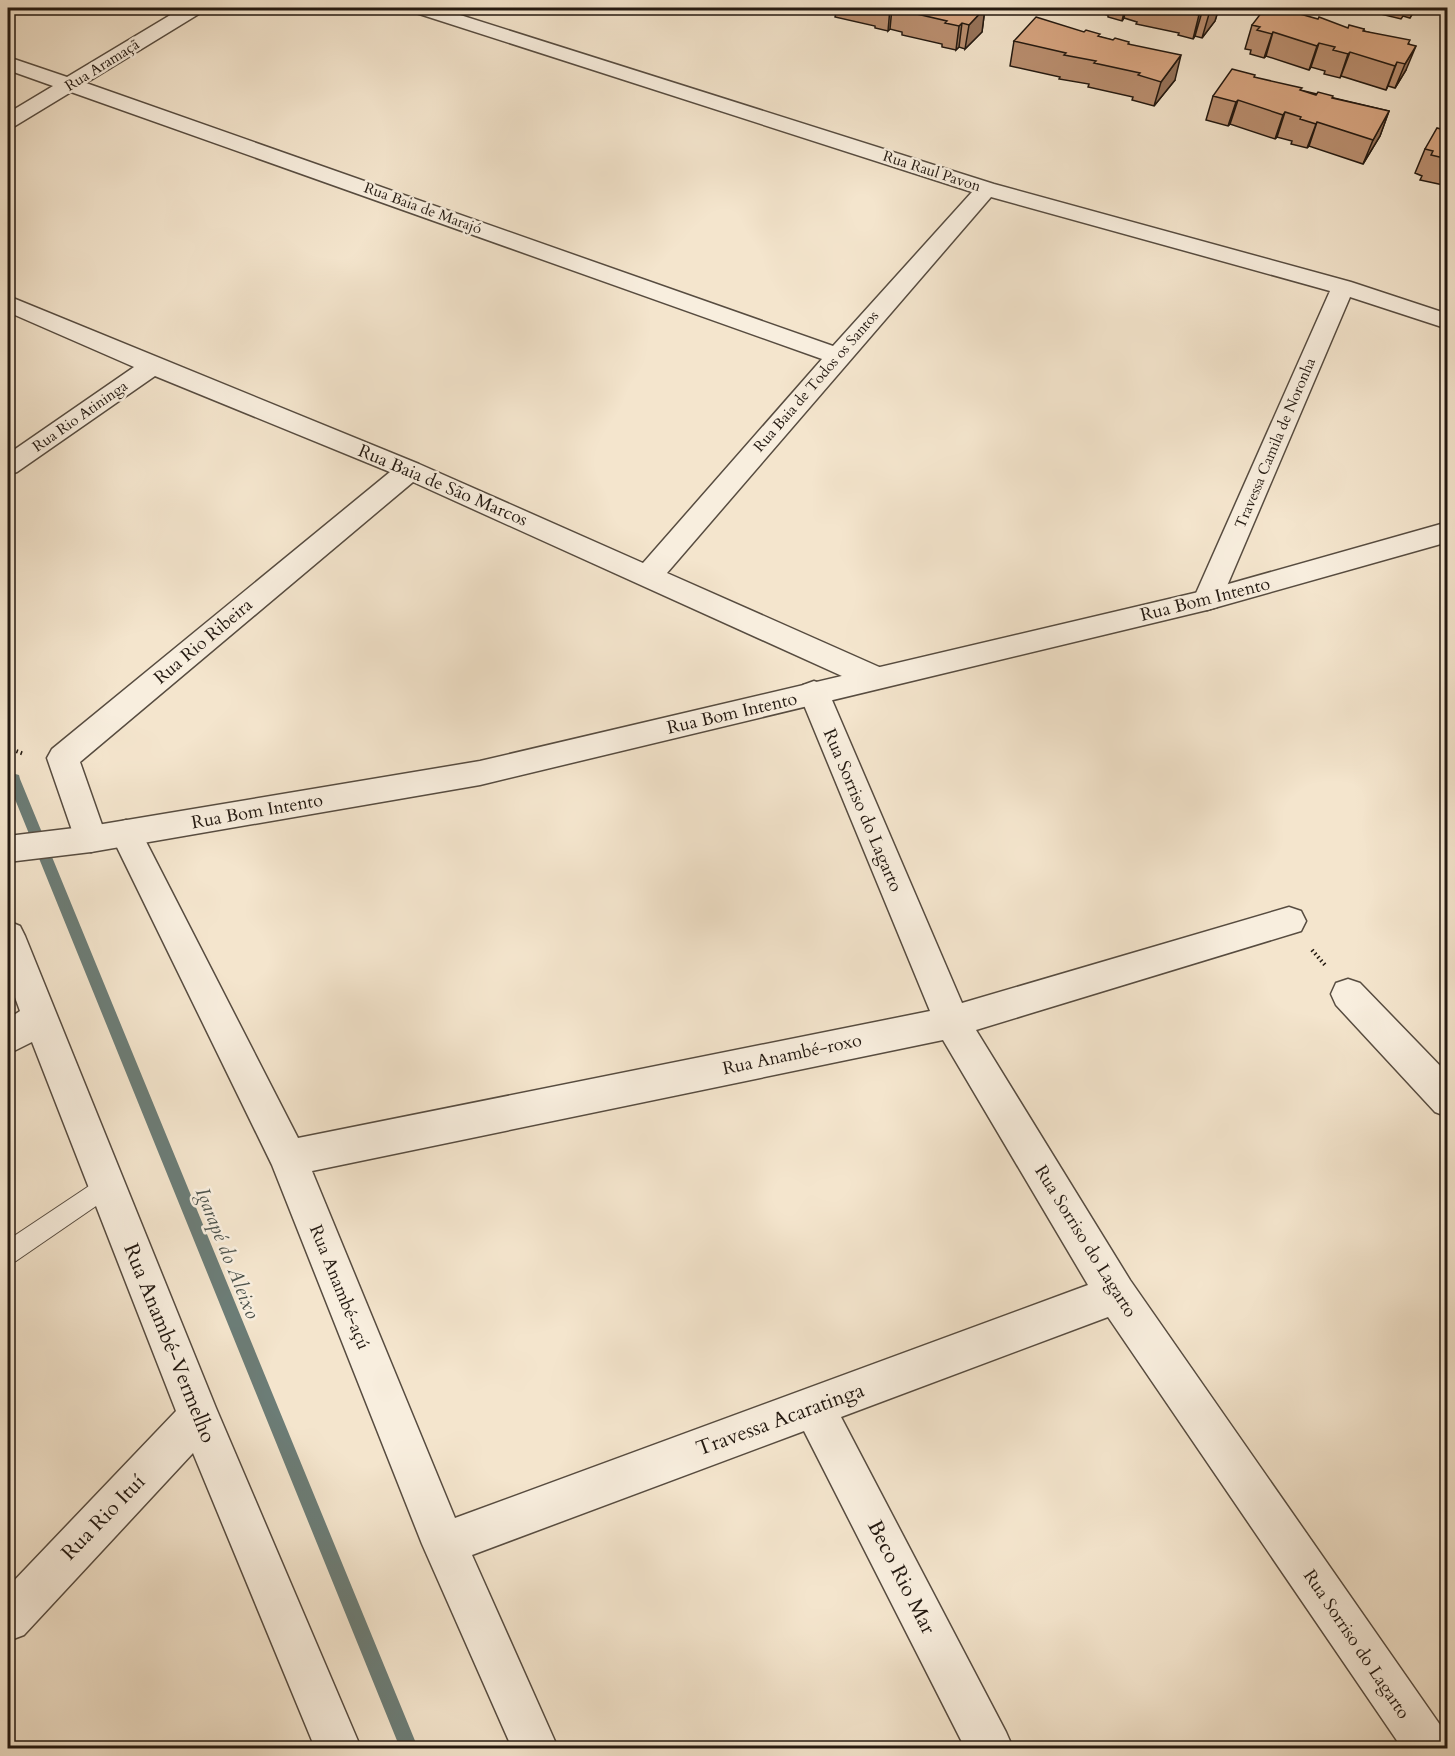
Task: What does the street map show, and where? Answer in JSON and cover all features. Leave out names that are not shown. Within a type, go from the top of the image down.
[{"type":"street","name":"Rua Aramaçã","points":[[8,122],[195,8]]},
{"type":"street","name":"Rua Raul Pavon","points":[[420,8],[986,189],[1343,287],[1448,322]]},
{"type":"street","name":"Rua Baia de Marajó","points":[[8,63],[837,356]]},
{"type":"street","name":"Rua Baia de Todos os Santos","points":[[649,575],[837,356],[986,189]]},
{"type":"street","name":"Travessa Camila de Noronha","points":[[1207,600],[1343,287]]},
{"type":"street","name":"Rua Baia de São Marcos","points":[[8,303],[153,366],[410,470],[649,575],[874,678]]},
{"type":"street","name":"Rua Rio Atininga","points":[[8,466],[153,366]]},
{"type":"street","name":"Rua Rio Ribeira","points":[[95,838],[63,758],[410,470]]},
{"type":"street","name":"Rua Bom Intento","points":[[8,849],[95,838],[480,773],[1207,600],[1448,532]]},
{"type":"street","name":"Rua Sorriso do Lagarto","points":[[814,693],[952,1022],[1116,1293],[1429,1749]]},
{"type":"street","name":"Rua Anambé-açú","points":[[95,838],[288,1158],[444,1544],[535,1749]]},
{"type":"street","name":"Rua Anambé-roxo","points":[[288,1158],[952,1022],[1290,921]]},
{"type":"street","name":"Rua Anambé-Vermelho","points":[[8,936],[199,1417],[338,1749]]},
{"type":"street","points":[[1348,994],[1448,1100]]},
{"type":"street","points":[[8,1038],[40,1017]]},
{"type":"street","name":"Travessa Acaratinga","points":[[444,1544],[1116,1293]]},
{"type":"street","name":"Beco Rio Mar","points":[[813,1406],[990,1749]]},
{"type":"street","name":"Rua Rio Ituí","points":[[8,1619],[199,1417]]},
{"type":"lane","points":[[8,1253],[107,1185]]},
{"type":"path","points":[[1290,921],[1348,994]]},
{"type":"building","points":[[900,8],[985,8],[969,25],[962,23],[959,26]]},
{"type":"building","points":[[1175,8],[1214,8],[1209,14],[1202,12],[1199,15]]},
{"type":"building","points":[[1265,8],[1272,10],[1279,8],[1318,19],[1319,17],[1348,28],[1349,25],[1364,29],[1363,31],[1410,40],[1408,44],[1416,46],[1405,64],[1397,62],[1395,66],[1350,52],[1348,54],[1333,50],[1335,47],[1319,43],[1317,46],[1273,32],[1272,34],[1257,30],[1260,27],[1252,25]]},
{"type":"building","points":[[1036,17],[1084,32],[1086,30],[1100,34],[1098,36],[1129,42],[1128,44],[1181,55],[1161,82],[1138,75],[1140,73],[1014,41]]},
{"type":"building","points":[[1232,69],[1255,75],[1254,77],[1302,88],[1300,90],[1316,95],[1318,92],[1333,96],[1332,98],[1389,111],[1373,140],[1317,122],[1316,124],[1300,119],[1301,117],[1285,112],[1283,115],[1238,100],[1236,102],[1213,96]]},
{"type":"building","points":[[1447,126],[1448,159],[1431,155],[1433,151],[1425,149],[1437,128],[1444,130]]},
{"type":"waterway","name":"Igarapé do Aleixo","points":[[8,777],[14,779],[409,1748]]}]
